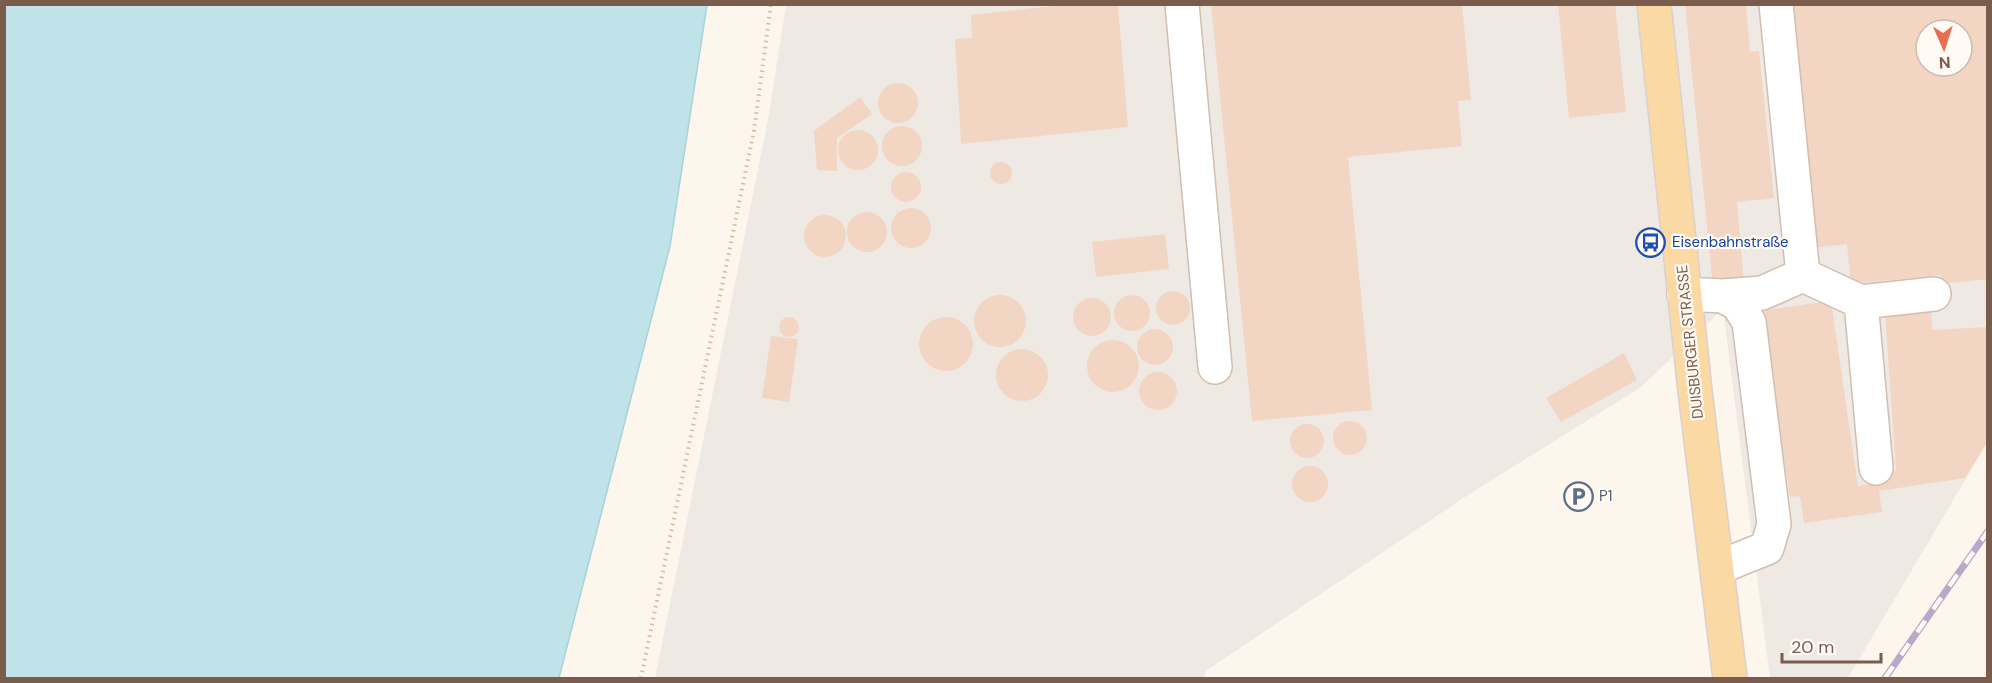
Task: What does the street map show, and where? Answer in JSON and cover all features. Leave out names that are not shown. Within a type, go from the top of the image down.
[{"type":"main road","name":"DUISBURGER STRASSE","points":[[1654,4],[1684,294],[1730,678]]},
{"type":"lane","points":[[1182,4],[1215,367]]},
{"type":"lane","points":[[1776,4],[1803,275]]},
{"type":"lane","points":[[1684,294],[1722,296],[1762,293],[1803,275],[1862,302],[1934,294]]},
{"type":"lane","points":[[1717,568],[1767,549],[1774,524],[1749,322],[1738,304],[1722,296]]},
{"type":"lane","points":[[1862,302],[1876,468]]},
{"type":"path","points":[[641,678],[754,131],[771,4]]},
{"type":"shaded area","points":[[786,5],[1987,5],[1987,443],[1848,678],[1770,678],[1723,309],[1640,388],[1477,489],[1207,670],[1203,678],[655,678],[768,120]]},
{"type":"water","points":[[4,5],[707,5],[670,246],[559,678],[5,678]]},
{"type":"building","points":[[1071,4],[1118,4],[1128,127],[961,144],[955,39],[972,38],[971,15]]},
{"type":"building","points":[[1211,4],[1462,4],[1471,100],[1458,101],[1462,146],[1348,157],[1372,410],[1252,421]]},
{"type":"building","points":[[1558,4],[1615,4],[1626,112],[1569,118]]},
{"type":"building","points":[[1685,4],[1746,4],[1750,52],[1759,51],[1774,198],[1737,202],[1744,283],[1713,287]]},
{"type":"building","points":[[1788,4],[1988,4],[1988,279],[1942,284],[1941,275],[1851,284],[1847,244],[1812,248]]},
{"type":"building","points":[[898,83],[912,89],[918,103],[912,117],[898,123],[884,117],[878,103],[884,89]]},
{"type":"building","points":[[860,97],[872,114],[837,138],[837,171],[817,170],[814,131]]},
{"type":"building","points":[[902,126],[910,127],[916,132],[921,138],[921,154],[916,160],[910,165],[902,166],[894,165],[888,160],[883,154],[882,146],[883,138],[888,132],[894,127]]},
{"type":"building","points":[[858,130],[866,131],[872,136],[877,142],[877,158],[872,164],[866,169],[858,170],[850,169],[844,164],[839,158],[838,150],[839,142],[844,136],[850,131]]},
{"type":"building","points":[[1001,162],[1009,165],[1012,173],[1009,181],[1001,184],[993,181],[990,173],[993,165]]},
{"type":"building","points":[[906,172],[916,177],[921,187],[916,197],[906,202],[896,197],[891,187],[896,177]]},
{"type":"building","points":[[911,208],[925,214],[931,228],[925,242],[911,248],[897,242],[891,228],[897,214]]},
{"type":"building","points":[[867,212],[881,218],[887,232],[881,246],[867,252],[853,246],[847,232],[853,218]]},
{"type":"building","points":[[825,215],[840,221],[846,236],[840,251],[825,257],[810,251],[804,236],[810,221]]},
{"type":"building","points":[[1165,234],[1169,269],[1096,277],[1092,242]]},
{"type":"building","points":[[1173,291],[1185,296],[1190,308],[1185,320],[1173,325],[1161,320],[1156,308],[1161,296]]},
{"type":"building","points":[[1000,295],[1010,297],[1018,303],[1024,311],[1026,321],[1024,331],[1018,339],[1010,345],[1000,347],[990,345],[982,339],[976,331],[974,321],[976,311],[982,303],[990,297]]},
{"type":"building","points":[[1132,295],[1145,300],[1150,313],[1145,326],[1132,331],[1119,326],[1114,313],[1119,300]]},
{"type":"building","points":[[1092,298],[1099,299],[1105,304],[1110,310],[1110,324],[1105,330],[1099,335],[1092,336],[1085,335],[1079,330],[1074,324],[1073,317],[1074,310],[1079,304],[1085,299]]},
{"type":"building","points":[[1831,301],[1858,486],[1876,483],[1875,474],[1896,471],[1885,311],[1931,308],[1931,330],[1988,327],[1988,441],[1965,478],[1879,491],[1882,512],[1804,523],[1800,496],[1790,497],[1774,394],[1776,394],[1765,310]]},
{"type":"building","points":[[789,317],[796,320],[799,327],[796,334],[789,337],[782,334],[779,327],[782,320]]},
{"type":"building","points":[[946,317],[956,319],[965,325],[971,334],[973,344],[971,354],[965,363],[956,369],[946,371],[936,369],[927,363],[921,354],[919,344],[921,334],[927,325],[936,319]]},
{"type":"building","points":[[1155,329],[1168,334],[1173,347],[1168,360],[1155,365],[1142,360],[1137,347],[1142,334]]},
{"type":"building","points":[[771,336],[798,339],[789,402],[762,398]]},
{"type":"building","points":[[1113,340],[1123,342],[1131,348],[1137,356],[1139,366],[1137,376],[1131,384],[1123,390],[1113,392],[1103,390],[1095,384],[1089,376],[1087,366],[1089,356],[1095,348],[1103,342]]},
{"type":"building","points":[[1022,349],[1032,351],[1040,357],[1046,365],[1048,375],[1046,385],[1040,393],[1032,399],[1022,401],[1012,399],[1004,393],[998,385],[996,375],[998,365],[1004,357],[1012,351]]},
{"type":"building","points":[[1624,353],[1637,380],[1561,422],[1546,398]]},
{"type":"building","points":[[1158,372],[1171,378],[1177,391],[1171,404],[1158,410],[1145,404],[1139,391],[1145,378]]},
{"type":"building","points":[[1350,421],[1362,426],[1367,438],[1362,450],[1350,455],[1338,450],[1333,438],[1338,426]]},
{"type":"building","points":[[1307,424],[1319,429],[1324,441],[1319,453],[1307,458],[1295,453],[1290,441],[1295,429]]},
{"type":"building","points":[[1310,466],[1323,471],[1328,484],[1323,497],[1310,502],[1297,497],[1292,484],[1297,471]]},
{"type":"railway","points":[[1885,678],[1988,531]]},
{"type":"place","name":"Eisenbahnstraße","points":[[1651,242]]},
{"type":"place","name":"P1","points":[[1578,496]]}]
